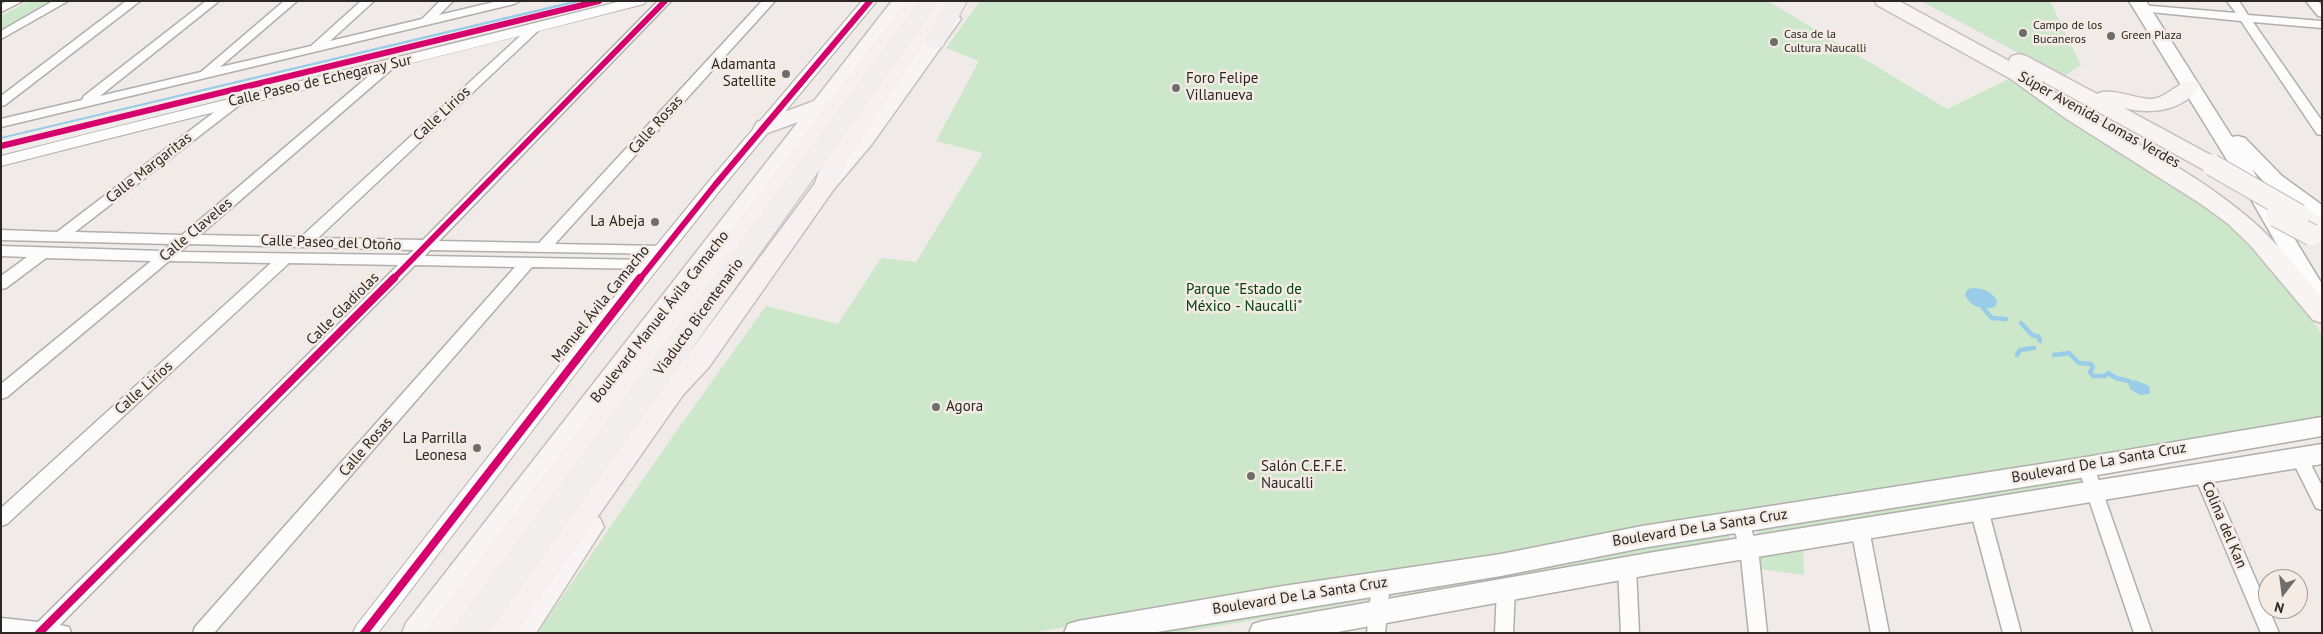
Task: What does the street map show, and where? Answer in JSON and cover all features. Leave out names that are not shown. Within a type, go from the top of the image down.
[{"type":"highway","name":"Boulevard Manuel Ávila Camacho","points":[[442,633],[917,1]]},
{"type":"highway","name":"Viaducto Bicentenario","points":[[469,633],[930,1]]},
{"type":"highway","points":[[927,38],[942,1]]},
{"type":"highway","points":[[927,38],[930,28],[952,1]]},
{"type":"highway","points":[[515,632],[673,388],[699,360],[826,184],[834,162],[956,1]]},
{"type":"main road","name":"Boulevard Manuel Ávila Camacho","points":[[417,633],[902,1]]},
{"type":"main road","points":[[927,38],[964,1]]},
{"type":"main road","name":"Súper Avenida Lomas Verdes","points":[[1884,1],[2223,188],[2316,228]]},
{"type":"main road","name":"Súper Avenida Lomas Verdes","points":[[1909,1],[2212,165],[2316,228]]},
{"type":"main road","points":[[2146,5],[2190,86],[2258,194],[2322,303]]},
{"type":"main road","points":[[2146,5],[2237,141],[2322,274]]},
{"type":"main road","points":[[2019,76],[2076,116],[2192,188],[2237,220],[2322,314]]},
{"type":"main road","points":[[2056,79],[2109,98],[2138,104],[2163,104],[2174,101],[2182,97],[2190,86]]},
{"type":"main road","points":[[765,127],[822,105]]},
{"type":"main road","points":[[2237,141],[2316,228]]},
{"type":"main road","name":"Boulevard De La Santa Cruz","points":[[1078,633],[1118,629],[1381,582],[1501,565],[1642,537],[1741,523],[2086,467],[2140,456],[2322,426]]},
{"type":"main road","name":"Boulevard De La Santa Cruz","points":[[1263,633],[1377,622],[1506,589],[2310,455]]},
{"type":"street","points":[[1,9],[17,1]]},
{"type":"street","points":[[1,36],[62,1]]},
{"type":"street","points":[[1,102],[134,1]]},
{"type":"street","points":[[83,103],[213,1]]},
{"type":"street","points":[[204,74],[291,1]]},
{"type":"street","points":[[315,48],[368,1]]},
{"type":"street","points":[[424,23],[448,1]]},
{"type":"street","points":[[1,123],[514,1]]},
{"type":"street","name":"Calle Paseo de Echegaray Sur","points":[[1,161],[238,100],[388,66],[639,1]]},
{"type":"street","name":"Calle Gladiolas","points":[[40,632],[426,246],[665,1]]},
{"type":"street","name":"Calle Rosas","points":[[543,248],[769,1]]},
{"type":"street","name":"Manuel Ávila Camacho","points":[[364,633],[594,334],[870,1]]},
{"type":"street","points":[[2233,1],[2322,131]]},
{"type":"street","points":[[2312,1],[2322,14]]},
{"type":"street","points":[[2146,5],[2245,18],[2322,25]]},
{"type":"street","name":"Calle Lirios","points":[[305,242],[536,27]]},
{"type":"street","name":"Calle Claveles","points":[[1,393],[186,239],[388,66]]},
{"type":"street","name":"Calle Margaritas","points":[[61,236],[238,100]]},
{"type":"street","name":"Calle Paseo del Otoño","points":[[1,235],[543,248],[656,258]]},
{"type":"street","name":"Calle Paseo del Otoño","points":[[1,251],[164,257],[411,260],[529,261],[656,258]]},
{"type":"street","points":[[1,284],[42,252]]},
{"type":"street","name":"Calle Lirios","points":[[1,518],[287,257]]},
{"type":"street","name":"Calle Rosas","points":[[202,633],[529,261]]},
{"type":"street","points":[[2310,455],[2322,503]]},
{"type":"street","points":[[2086,467],[2143,633]]},
{"type":"street","name":"Colina del Kan","points":[[2201,472],[2270,633]]},
{"type":"street","points":[[1979,509],[2012,633]]},
{"type":"street","points":[[1741,523],[1749,548],[1758,633]]},
{"type":"street","points":[[1860,529],[1880,633]]},
{"type":"street","points":[[1627,568],[1630,633]]},
{"type":"street","points":[[1377,622],[1381,582]]},
{"type":"street","points":[[1504,633],[1506,589]]},
{"type":"street","points":[[1,626],[40,632],[62,633]]},
{"type":"green space","points":[[29,1],[48,2],[1,30],[1,16]]},
{"type":"green space","name":"Parque \"Estado de México - Naucalli\"","points":[[980,1],[1768,1],[1947,109],[2013,77],[2222,210],[2288,282],[2322,335],[2322,421],[1030,633],[540,633],[540,629],[673,436],[766,306],[838,324],[881,258],[916,262],[983,153],[936,141],[979,61],[946,48]]},
{"type":"green space","name":"Campo de los Bucaneros","points":[[1921,1],[2050,1],[2081,65],[2063,77]]},
{"type":"green space","points":[[2080,474],[2085,484],[1761,536],[1756,530],[1757,528]]},
{"type":"green space","points":[[1727,534],[1732,539],[1731,541],[1400,596],[1393,591],[1394,589]]},
{"type":"green space","points":[[1803,546],[1804,575],[1760,569],[1759,554]]},
{"type":"green space","points":[[1372,592],[1374,599],[1367,601],[1177,633],[1145,633]]},
{"type":"water","points":[[573,1],[584,1],[1,139],[1,137]]},
{"type":"water","points":[[1972,288],[1990,292],[1997,301],[1996,306],[1982,308],[1973,305],[1965,294],[1968,289]]},
{"type":"water","points":[[2135,380],[2149,386],[2150,394],[2140,395],[2130,389],[2128,382]]},
{"type":"waterway","points":[[1983,308],[1992,318],[2006,319]]},
{"type":"waterway","points":[[2021,323],[2032,335],[2039,337],[2040,341]]},
{"type":"waterway","points":[[2017,355],[2020,350],[2034,348]]},
{"type":"waterway","points":[[2054,355],[2069,353],[2079,363],[2091,364],[2093,367],[2090,372],[2093,376],[2105,376],[2108,373],[2116,378],[2129,381]]},
{"type":"cycle path","points":[[1,146],[599,1]]},
{"type":"cycle path","points":[[39,633],[426,246],[665,1]]},
{"type":"cycle path","points":[[364,633],[595,334],[715,185],[870,1]]},
{"type":"place","name":"Campo de los Bucaneros","points":[[2023,33]]},
{"type":"place","name":"Green Plaza","points":[[2111,36]]},
{"type":"place","name":"Casa de la Cultura Naucalli","points":[[1774,42]]},
{"type":"place","name":"Adamanta Satellite","points":[[786,74]]},
{"type":"place","name":"Foro Felipe Villanueva","points":[[1176,88]]},
{"type":"place","name":"La Abeja","points":[[655,222]]},
{"type":"place","name":"Agora","points":[[936,407]]},
{"type":"place","name":"La Parrilla Leonesa","points":[[477,448]]},
{"type":"place","name":"Salón C.E.F.E. Naucalli","points":[[1251,476]]}]
